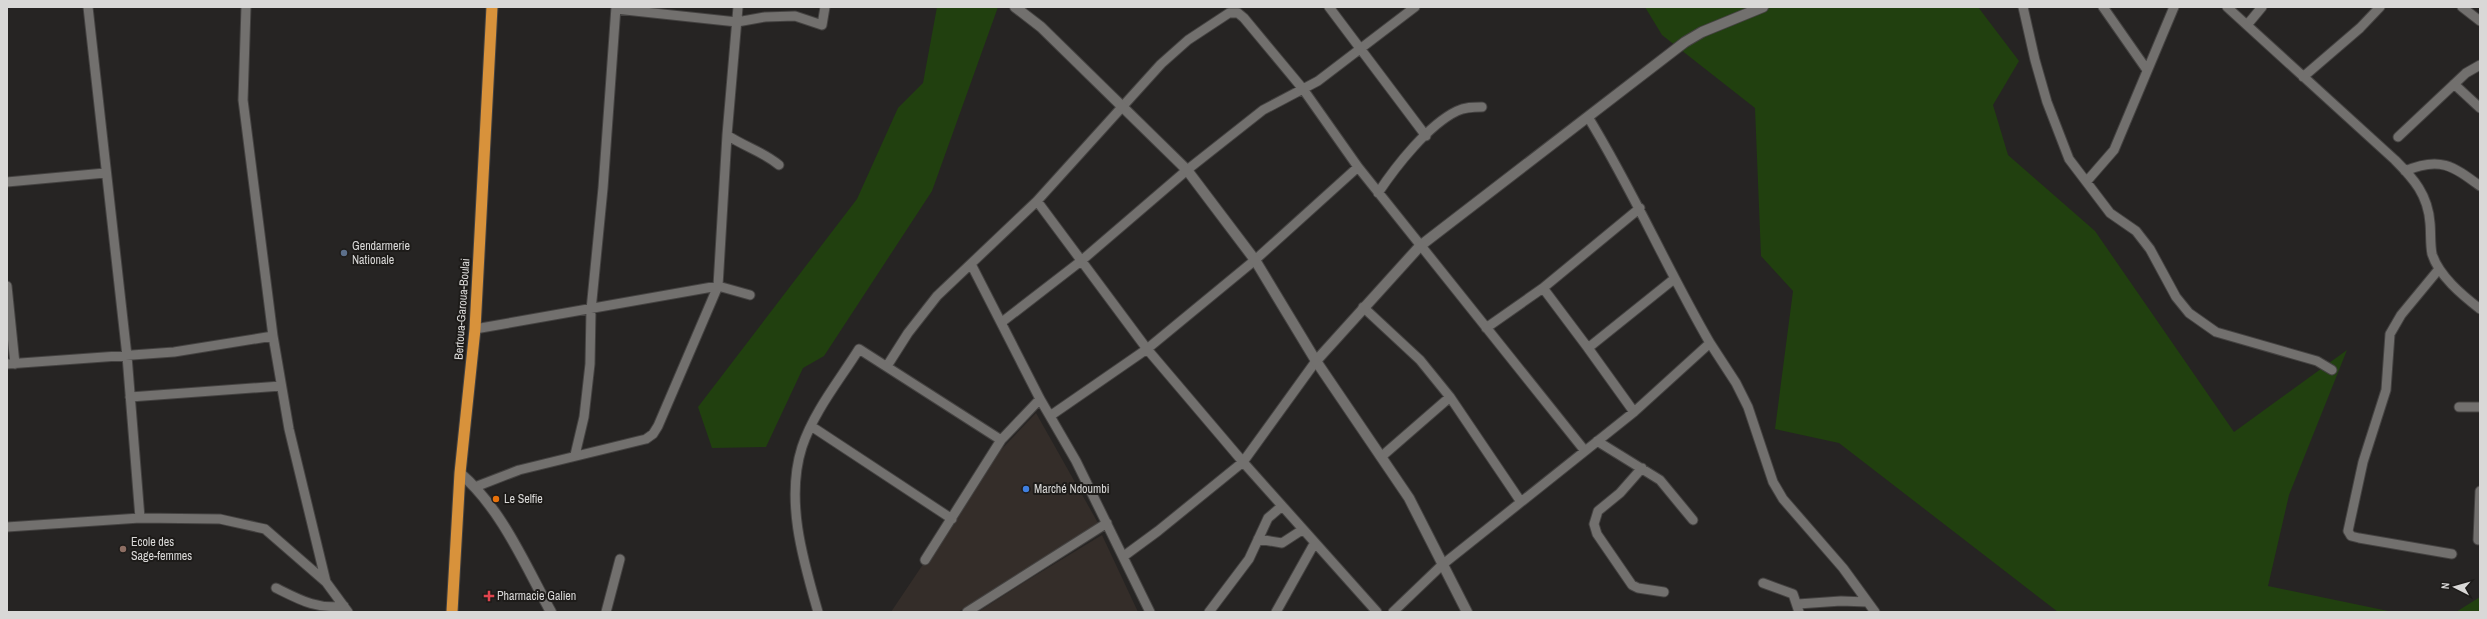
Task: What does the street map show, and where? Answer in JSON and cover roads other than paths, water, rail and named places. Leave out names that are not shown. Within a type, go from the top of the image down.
[{"type":"highway","name":"Bertoua-Garoua-Boulai","points":[[452,612],[460,473],[475,329],[492,7]]},
{"type":"street","points":[[88,7],[105,173],[127,356],[140,518]]},
{"type":"street","points":[[246,7],[243,100],[273,336],[289,429],[326,582]]},
{"type":"street","points":[[475,487],[519,470],[575,455],[646,439],[653,434],[718,286],[726,135],[738,7]]},
{"type":"street","points":[[575,455],[584,417],[590,364],[591,310],[603,188],[616,8],[737,22],[785,15],[795,16],[822,25],[825,7]]},
{"type":"street","points":[[1015,7],[1040,27],[1123,106],[1187,170],[1255,260],[1316,361],[1409,498],[1467,612]]},
{"type":"street","points":[[1329,7],[1426,136]]},
{"type":"street","points":[[1002,322],[1081,261],[1187,170],[1263,110],[1318,81],[1361,50],[1415,7]]},
{"type":"street","points":[[1124,556],[1158,531],[1243,462],[1316,361],[1363,307],[1420,246],[1685,42],[1702,32],[1763,7]]},
{"type":"street","points":[[2023,7],[2035,60],[2053,120],[2069,158],[2110,213],[2136,231],[2176,297],[2189,313],[2216,332],[2317,361],[2332,370]]},
{"type":"street","points":[[2103,7],[2147,70]]},
{"type":"street","points":[[2087,181],[2114,150],[2174,7]]},
{"type":"street","points":[[2227,7],[2405,170],[2417,184],[2428,205],[2431,244],[2439,269],[2467,299],[2480,309]]},
{"type":"street","points":[[2247,25],[2262,7]]},
{"type":"street","points":[[2303,77],[2360,28],[2380,7]]},
{"type":"street","points":[[2462,7],[2480,21]]},
{"type":"street","points":[[888,366],[908,332],[937,296],[1037,201],[1161,64],[1188,40],[1229,13],[1238,13],[1244,18],[1303,88],[1378,193],[1585,451]]},
{"type":"street","points":[[2398,137],[2466,73],[2480,65]]},
{"type":"street","points":[[2454,84],[2480,108]]},
{"type":"street","points":[[1378,193],[1396,166],[1426,136],[1457,111],[1469,107],[1482,107]]},
{"type":"street","points":[[1588,117],[1618,167],[1640,208],[1674,279],[1710,343],[1736,383],[1748,407],[1773,482],[1783,499],[1843,568],[1875,612]]},
{"type":"street","points":[[726,135],[744,146],[763,152],[779,165]]},
{"type":"street","points":[[2405,170],[2415,167],[2449,165],[2480,186]]},
{"type":"street","points":[[1050,416],[1147,348],[1255,260],[1358,167]]},
{"type":"street","points":[[7,182],[105,173]]},
{"type":"street","points":[[1037,201],[1147,348],[1314,544],[1377,612]]},
{"type":"street","points":[[1486,328],[1543,288],[1640,208]]},
{"type":"street","points":[[971,264],[1002,322],[1040,399],[1124,556],[1150,612]]},
{"type":"street","points":[[2439,269],[2401,315],[2390,334],[2386,390],[2363,462],[2348,531],[2351,536],[2358,538],[2452,554]]},
{"type":"street","points":[[1588,348],[1674,279]]},
{"type":"street","points":[[7,286],[11,364],[174,352],[273,336]]},
{"type":"street","points":[[475,329],[591,310],[718,286],[750,295]]},
{"type":"street","points":[[1543,288],[1634,412]]},
{"type":"street","points":[[1363,307],[1420,360],[1450,397],[1521,502]]},
{"type":"street","points":[[1393,612],[1442,565],[1634,412],[1710,343]]},
{"type":"street","points":[[818,612],[801,546],[795,508],[795,478],[802,447],[811,426],[829,393],[859,349],[888,366],[1001,440]]},
{"type":"street","points":[[130,397],[281,386]]},
{"type":"street","points":[[1382,457],[1450,397]]},
{"type":"street","points":[[925,560],[1001,440],[1040,399]]},
{"type":"street","points":[[2459,407],[2480,407]]},
{"type":"street","points":[[811,426],[952,519]]},
{"type":"street","points":[[1597,441],[1660,480],[1693,520]]},
{"type":"street","points":[[1642,468],[1620,494],[1598,511],[1594,524],[1597,534],[1632,585],[1638,588],[1664,592]]},
{"type":"street","points":[[460,473],[475,487],[493,510],[552,612]]},
{"type":"street","points":[[2478,540],[2480,491]]},
{"type":"street","points":[[1209,612],[1249,559],[1268,518],[1282,506]]},
{"type":"street","points":[[7,527],[140,518],[220,519],[265,529],[326,582],[346,609]]},
{"type":"street","points":[[967,612],[1107,523]]},
{"type":"street","points":[[1258,539],[1282,543],[1302,530]]},
{"type":"street","points":[[1276,612],[1314,544]]},
{"type":"street","points":[[606,612],[620,559]]},
{"type":"street","points":[[1763,583],[1789,591],[1798,608],[1835,601],[1868,602]]},
{"type":"street","points":[[276,588],[303,601],[329,608],[346,609]]},
{"type":"place","name":"Gendarmerie Nationale","points":[[344,253]]},
{"type":"place","name":"Marché Ndoumbi","points":[[1026,489]]},
{"type":"place","name":"Le Selfie","points":[[496,499]]},
{"type":"place","name":"Ecole des Sage-femmes","points":[[123,549]]},
{"type":"place","name":"Pharmacie Galien","points":[[489,596]]}]
